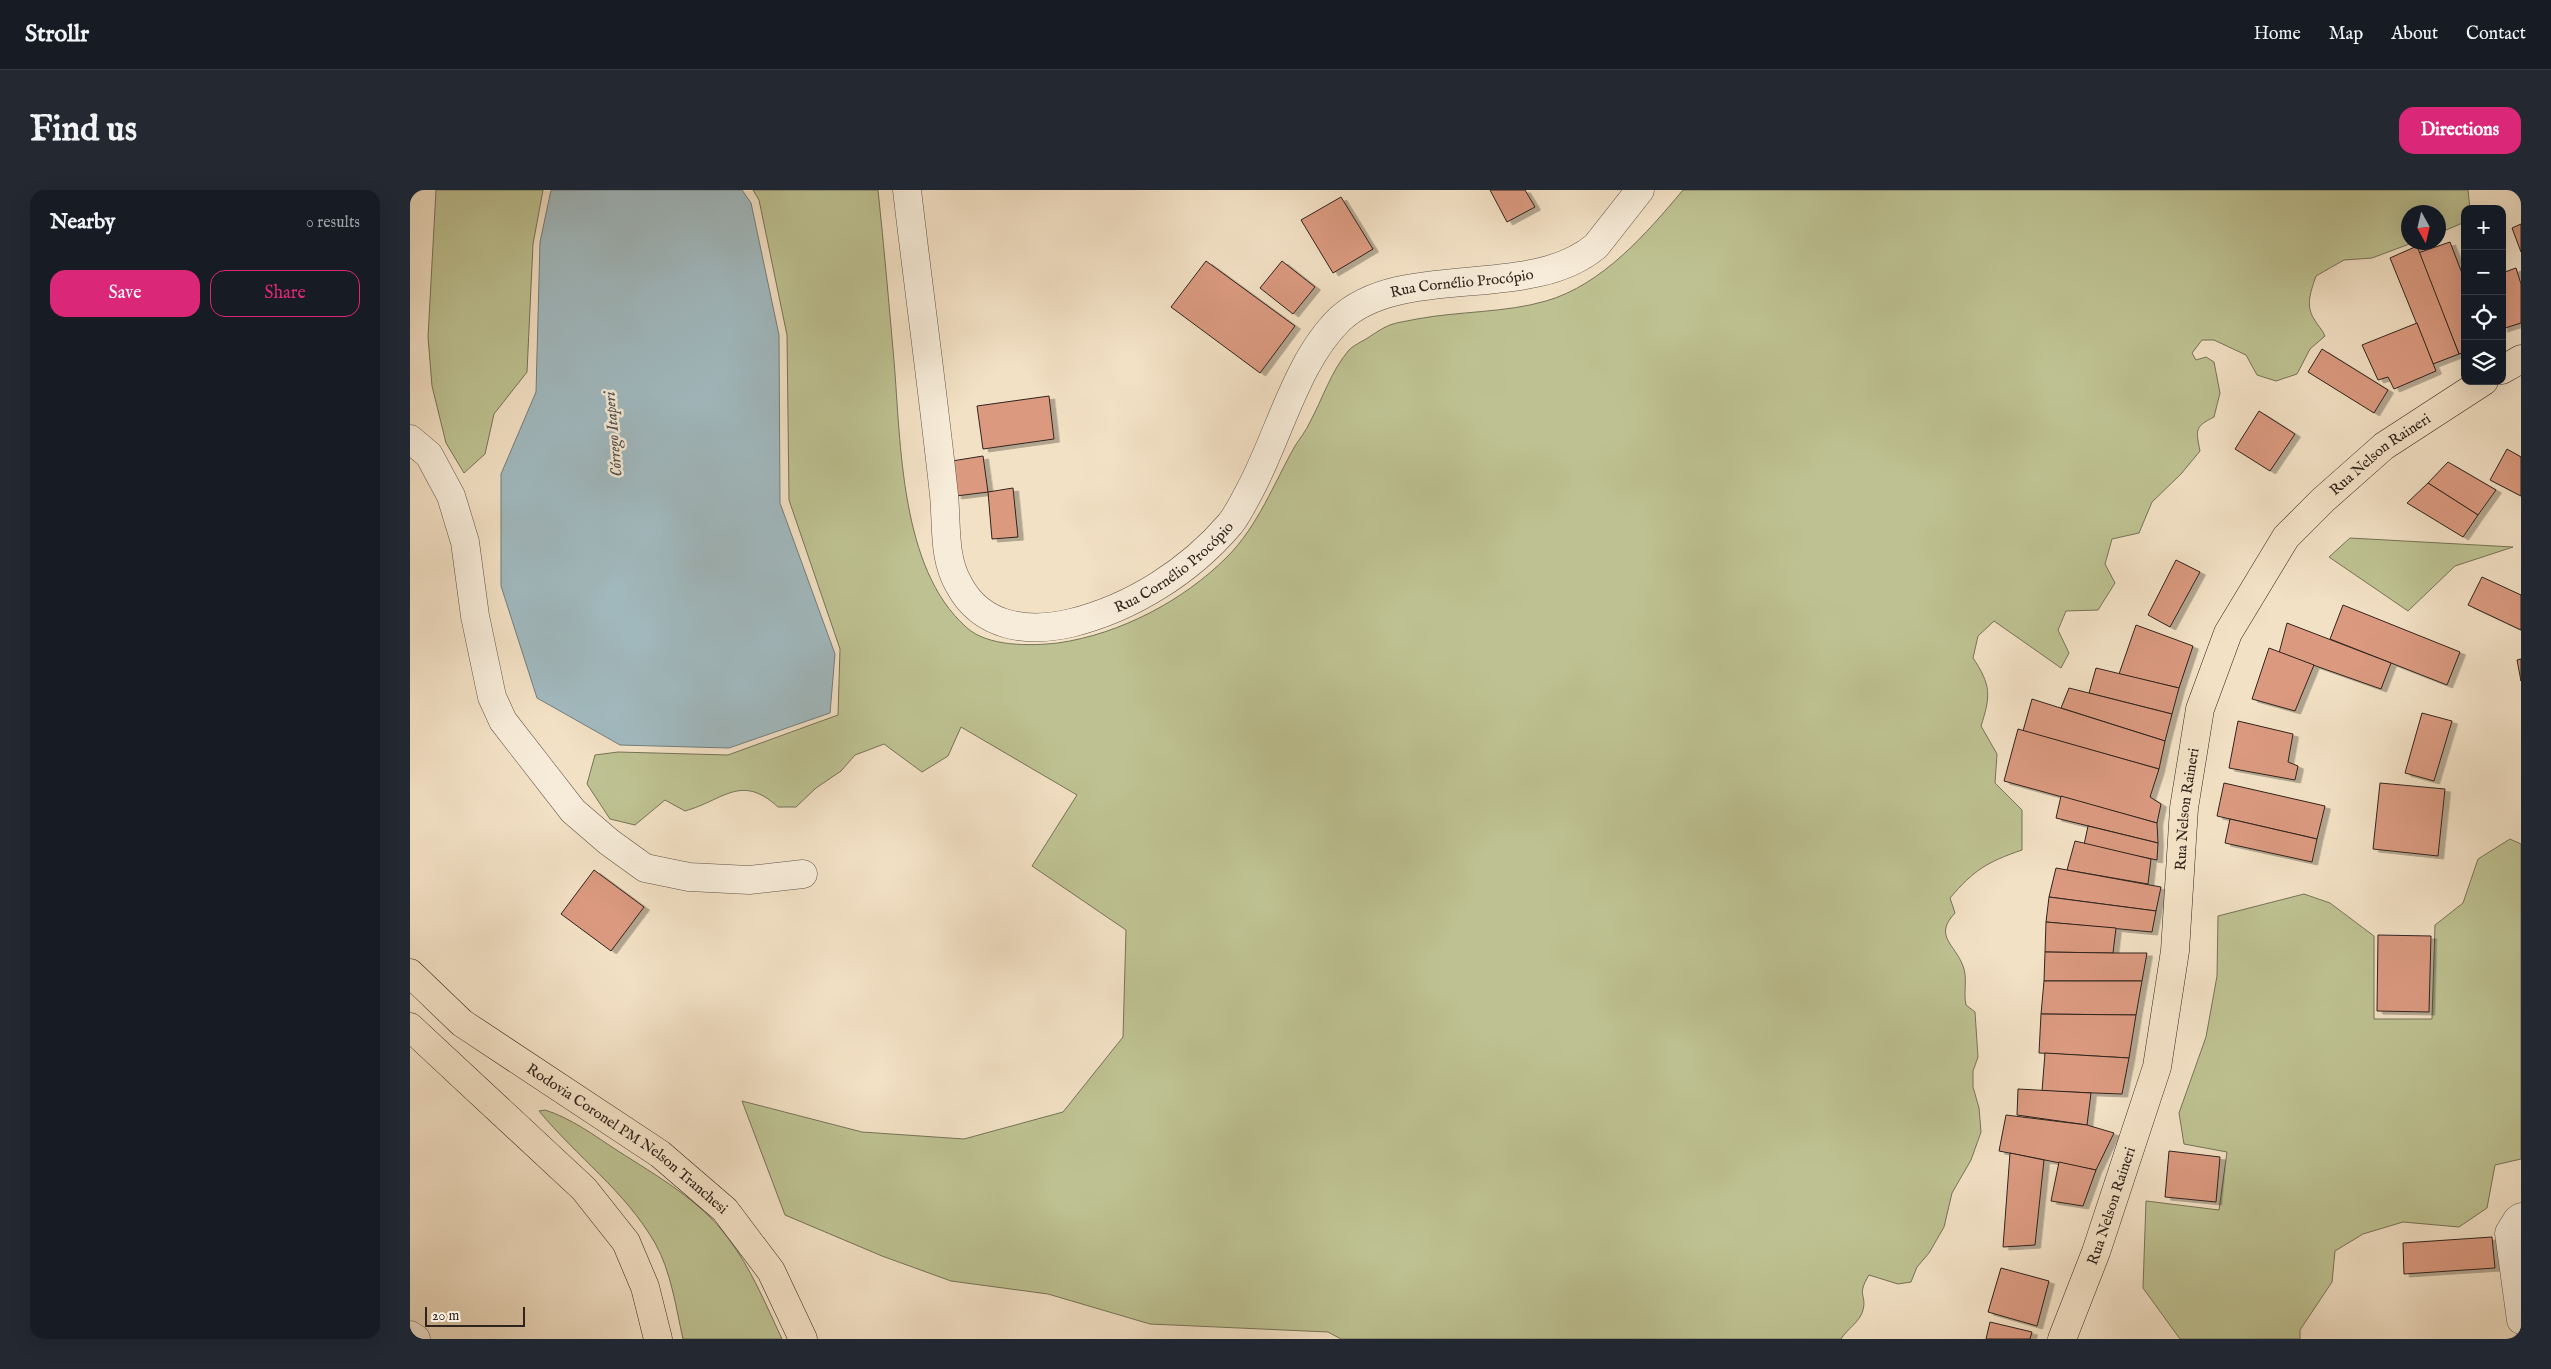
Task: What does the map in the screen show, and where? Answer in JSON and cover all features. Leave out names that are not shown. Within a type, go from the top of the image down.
[{"type":"main road","points":[[2506,368],[2521,359]]},
{"type":"main road","name":"Rua Nelson Raineri","points":[[2062,1339],[2096,1252],[2157,1067],[2175,951],[2184,808],[2200,710],[2228,633],[2286,537],[2323,500],[2384,446],[2478,385]]},
{"type":"main road","name":"Rodovia Coronel PM Nelson Tranchesi","points":[[410,973],[462,1024],[660,1154],[725,1210],[771,1271],[803,1339]]},
{"type":"main road","points":[[410,1027],[590,1196],[626,1242],[646,1287],[658,1339]]},
{"type":"street","name":"Rua Cornélio Procópio","points":[[907,190],[944,495],[948,556],[958,585],[976,607],[999,623],[1028,628],[1050,628],[1086,619],[1131,600],[1190,565],[1213,543],[1234,519],[1260,472],[1295,389],[1322,342],[1340,320],[1364,302],[1435,285],[1510,278],[1550,269],[1572,261],[1596,246],[1640,190]]},
{"type":"street","points":[[410,439],[429,455],[443,478],[456,509],[465,542],[474,616],[492,696],[503,721],[573,811],[609,842],[645,868],[689,877],[749,880],[804,874]]},
{"type":"street","points":[[2521,1217],[2509,1233],[2521,1320]]},
{"type":"street","points":[[410,1335],[416,1339]]},
{"type":"green space","points":[[436,190],[543,190],[533,244],[527,372],[494,414],[485,454],[464,473],[446,443],[432,386],[428,337]]},
{"type":"green space","points":[[753,190],[878,190],[902,466],[916,539],[928,572],[944,602],[966,627],[975,634],[997,642],[1023,645],[1058,643],[1104,632],[1149,613],[1171,601],[1210,573],[1238,545],[1257,518],[1308,425],[1337,367],[1353,347],[1396,323],[1433,316],[1514,308],[1546,301],[1566,293],[1586,283],[1622,256],[1639,240],[1683,190],[2468,190],[2470,205],[2461,205],[2461,224],[2446,230],[2446,205],[2401,205],[2401,247],[2372,258],[2344,260],[2316,276],[2309,303],[2311,314],[2325,336],[2310,349],[2297,374],[2276,381],[2257,375],[2246,355],[2214,340],[2202,340],[2192,353],[2196,360],[2206,357],[2214,362],[2220,393],[2214,417],[2203,424],[2198,430],[2200,451],[2181,474],[2152,502],[2139,533],[2112,539],[2105,564],[2115,583],[2098,610],[2066,611],[2058,630],[2069,653],[2061,668],[1994,621],[1978,636],[1973,658],[1986,683],[1988,698],[1981,726],[1997,754],[1995,783],[2022,810],[2022,850],[1982,868],[1966,880],[1950,898],[1955,913],[1946,928],[1946,934],[1963,966],[1966,1005],[1975,1012],[1978,1057],[1973,1071],[1973,1087],[1979,1108],[1981,1132],[1971,1160],[1952,1193],[1944,1227],[1929,1253],[1917,1267],[1911,1282],[1898,1284],[1869,1275],[1862,1291],[1863,1310],[1856,1322],[1841,1339],[1341,1339],[1328,1332],[1150,1324],[1048,1294],[951,1281],[882,1256],[785,1215],[742,1101],[862,1132],[964,1139],[1063,1112],[1123,1037],[1126,930],[1032,866],[1077,795],[961,727],[948,756],[922,772],[884,744],[855,755],[841,771],[816,788],[796,807],[778,807],[765,797],[743,790],[732,792],[685,811],[665,800],[635,825],[610,819],[587,784],[595,755],[618,752],[728,755],[838,715],[840,649],[789,500],[787,335],[759,200]]},
{"type":"green space","points":[[2350,538],[2513,547],[2455,566],[2408,611],[2329,557]]},
{"type":"green space","points":[[2510,839],[2521,844],[2521,1159],[2495,1165],[2487,1208],[2459,1227],[2403,1222],[2363,1234],[2335,1251],[2332,1282],[2300,1330],[2300,1339],[2180,1339],[2143,1288],[2146,1201],[2219,1210],[2227,1152],[2184,1144],[2179,1113],[2206,1037],[2217,976],[2218,916],[2304,894],[2330,903],[2374,936],[2374,1019],[2432,1019],[2435,925],[2463,903],[2478,859]]},
{"type":"green space","points":[[545,1110],[555,1113],[592,1134],[663,1179],[691,1200],[717,1224],[744,1262],[782,1339],[683,1339],[669,1278],[655,1243],[630,1207],[539,1111]]},
{"type":"water","name":"Córrego Itaperi","points":[[551,190],[742,190],[751,203],[779,335],[780,503],[835,654],[830,713],[729,748],[620,745],[537,698],[501,586],[501,474],[536,392],[540,242]]},
{"type":"building","points":[[1490,190],[1525,190],[1535,207],[1507,222]]},
{"type":"building","points":[[1341,197],[1373,249],[1333,273],[1301,220]]},
{"type":"building","points":[[2521,224],[2521,252],[2512,228]]},
{"type":"building","points":[[2450,242],[2461,271],[2461,353],[2459,354],[2418,253],[2427,250],[2446,250],[2446,243]]},
{"type":"building","points":[[2408,250],[2419,250],[2459,354],[2433,364],[2390,258]]},
{"type":"building","points":[[1206,261],[1295,326],[1260,373],[1171,307]]},
{"type":"building","points":[[1282,261],[1315,287],[1293,314],[1260,288]]},
{"type":"building","points":[[2516,268],[2521,284],[2521,323],[2506,328],[2506,295],[2506,272]]},
{"type":"building","points":[[2417,323],[2436,371],[2394,389],[2388,377],[2378,380],[2362,345]]},
{"type":"building","points":[[2322,349],[2388,390],[2374,413],[2308,372]]},
{"type":"building","points":[[1049,396],[1054,439],[983,449],[977,406]]},
{"type":"building","points":[[2259,411],[2295,434],[2270,471],[2235,449]]},
{"type":"building","points":[[2507,449],[2521,457],[2521,496],[2490,480]]},
{"type":"building","points":[[983,456],[988,492],[956,496],[952,461]]},
{"type":"building","points":[[2448,462],[2496,490],[2478,515],[2428,483]]},
{"type":"building","points":[[2428,483],[2478,515],[2463,537],[2407,503]]},
{"type":"building","points":[[1013,488],[1018,537],[992,539],[988,492]]},
{"type":"building","points":[[2176,560],[2200,572],[2170,627],[2148,615]]},
{"type":"building","points":[[2482,577],[2521,595],[2521,630],[2468,605]]},
{"type":"building","points":[[2343,605],[2460,652],[2447,685],[2330,639]]},
{"type":"building","points":[[2287,623],[2391,663],[2381,689],[2279,653]]},
{"type":"building","points":[[2136,625],[2193,646],[2179,688],[2119,674]]},
{"type":"building","points":[[2269,648],[2314,665],[2295,711],[2252,699]]},
{"type":"building","points":[[2521,659],[2521,681],[2517,660]]},
{"type":"building","points":[[2096,668],[2179,688],[2172,714],[2089,693]]},
{"type":"building","points":[[2069,688],[2172,714],[2165,741],[2061,708]]},
{"type":"building","points":[[2032,699],[2165,741],[2159,769],[2023,731]]},
{"type":"building","points":[[2422,713],[2452,721],[2434,781],[2405,773]]},
{"type":"building","points":[[2238,721],[2293,734],[2288,762],[2298,766],[2295,780],[2229,768]]},
{"type":"building","points":[[2018,729],[2159,769],[2150,797],[2161,804],[2157,823],[2004,781]]},
{"type":"building","points":[[2224,783],[2325,806],[2317,839],[2217,816]]},
{"type":"building","points":[[2380,783],[2445,789],[2438,856],[2373,849]]},
{"type":"building","points":[[2061,796],[2157,823],[2158,843],[2056,818]]},
{"type":"building","points":[[2230,819],[2317,839],[2312,862],[2225,843]]},
{"type":"building","points":[[2088,826],[2158,843],[2157,860],[2084,845]]},
{"type":"building","points":[[2075,841],[2151,859],[2148,884],[2067,870]]},
{"type":"building","points":[[2056,868],[2161,887],[2156,911],[2049,897]]},
{"type":"building","points":[[594,870],[644,907],[611,951],[561,914]]},
{"type":"building","points":[[2049,897],[2156,911],[2152,932],[2046,922]]},
{"type":"building","points":[[2046,922],[2116,928],[2113,953],[2045,952]]},
{"type":"building","points":[[2378,935],[2431,936],[2429,1012],[2377,1011]]},
{"type":"building","points":[[2045,952],[2147,953],[2142,981],[2044,981]]},
{"type":"building","points":[[2044,981],[2142,981],[2136,1015],[2041,1014]]},
{"type":"building","points":[[2041,1014],[2136,1015],[2129,1058],[2039,1053]]},
{"type":"building","points":[[2045,1053],[2129,1058],[2122,1094],[2042,1091]]},
{"type":"building","points":[[2018,1089],[2091,1093],[2087,1125],[2017,1115]]},
{"type":"building","points":[[2006,1115],[2087,1125],[2114,1133],[2096,1170],[1999,1151]]},
{"type":"building","points":[[2169,1151],[2220,1157],[2216,1202],[2165,1197]]},
{"type":"building","points":[[2010,1153],[2044,1160],[2035,1245],[2003,1247]]},
{"type":"building","points":[[2059,1162],[2096,1170],[2083,1206],[2051,1201]]},
{"type":"building","points":[[2492,1237],[2495,1268],[2404,1274],[2403,1243]]},
{"type":"building","points":[[2001,1268],[2049,1281],[2037,1326],[1988,1312]]},
{"type":"building","points":[[1990,1322],[2032,1332],[2030,1339],[1986,1339]]}]
